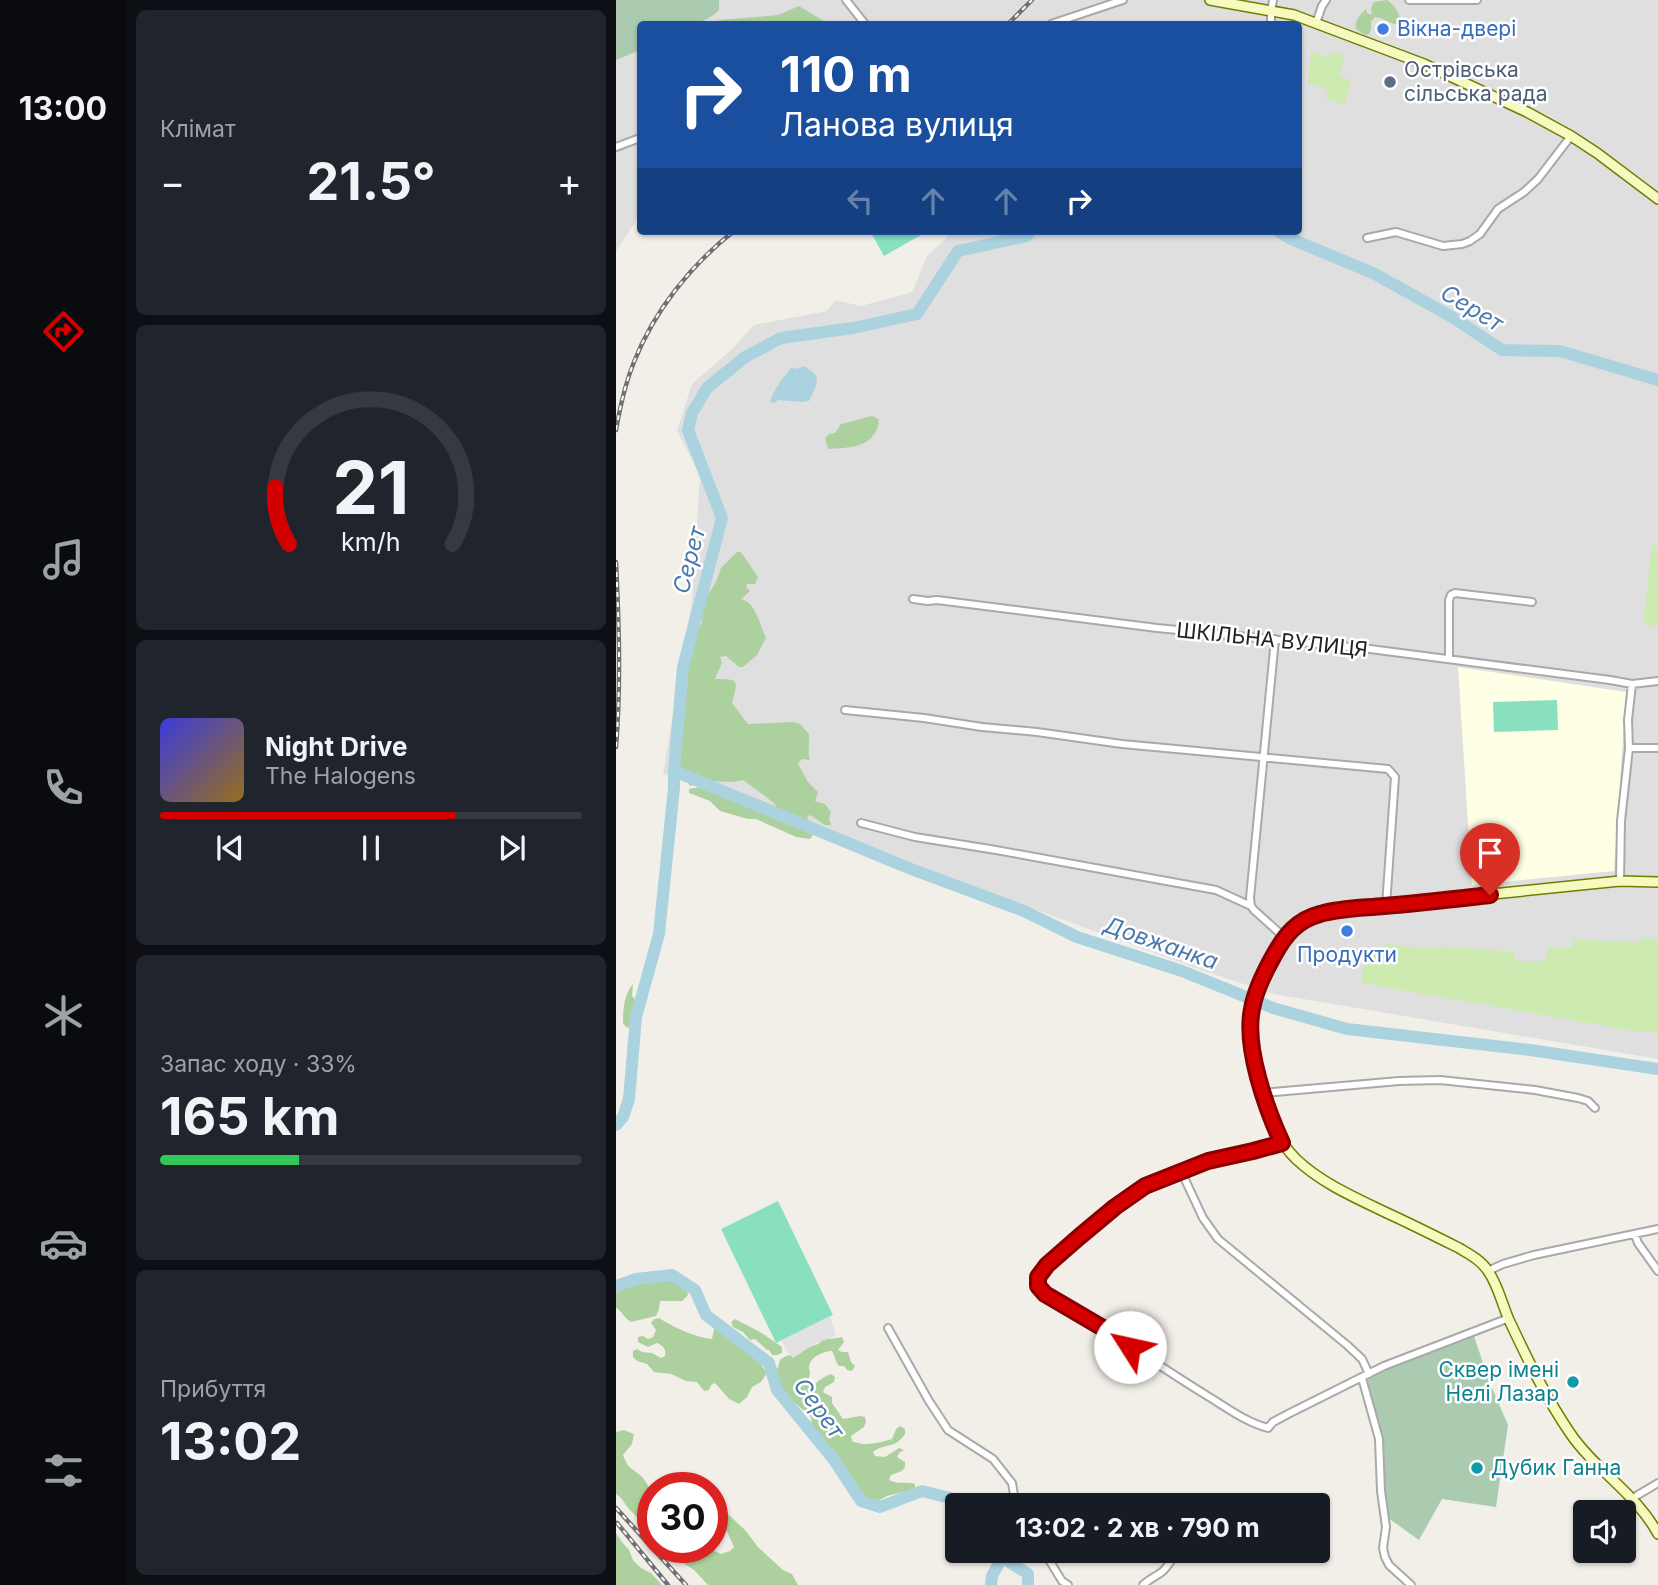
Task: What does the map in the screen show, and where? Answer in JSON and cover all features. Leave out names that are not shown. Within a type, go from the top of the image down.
[{"type":"street","points":[[846,0],[863,21]]},
{"type":"street","points":[[1060,21],[1123,0]]},
{"type":"street","points":[[1210,0],[1294,15],[1424,64],[1527,112],[1571,136],[1658,199]]},
{"type":"street","points":[[1271,21],[1273,0]]},
{"type":"street","points":[[1316,23],[1326,0]]},
{"type":"street","points":[[1409,0],[1477,0]]},
{"type":"street","points":[[1367,239],[1396,232],[1443,246],[1470,241],[1480,234],[1498,209],[1538,179],[1571,136]]},
{"type":"street","points":[[616,148],[637,139]]},
{"type":"street","points":[[1449,659],[1451,595],[1455,593],[1532,602]]},
{"type":"street","name":"ШКІЛЬНА ВУЛИЦЯ","points":[[913,599],[1449,659],[1632,684],[1658,681]]},
{"type":"street","points":[[1251,906],[1275,639]]},
{"type":"street","points":[[1620,881],[1621,821],[1629,748],[1628,720],[1632,684]]},
{"type":"street","points":[[845,710],[1122,744],[1388,769],[1395,777],[1385,906]]},
{"type":"street","points":[[1629,748],[1658,748]]},
{"type":"street","points":[[861,824],[915,837],[1216,890],[1251,906],[1284,937]]},
{"type":"street","points":[[1658,882],[1620,881],[1319,914],[1303,920],[1284,937],[1257,993],[1250,1031],[1268,1111],[1282,1143],[1295,1158],[1326,1182],[1472,1255],[1488,1271],[1508,1318],[1569,1432],[1649,1519],[1658,1534]]},
{"type":"street","points":[[1263,1093],[1440,1080],[1535,1090],[1578,1098],[1588,1101],[1595,1108]]},
{"type":"street","points":[[1282,1143],[1208,1161],[1145,1186],[1115,1207],[1047,1265],[1038,1277],[1038,1286],[1045,1294],[1108,1331],[1178,1378],[1253,1424],[1268,1428],[1273,1422],[1384,1366],[1508,1318]]},
{"type":"street","points":[[1181,1171],[1203,1218],[1218,1239],[1348,1345],[1362,1359],[1369,1374]]},
{"type":"street","points":[[1488,1271],[1534,1255],[1658,1229]]},
{"type":"street","points":[[1635,1234],[1638,1243],[1658,1271]]},
{"type":"street","points":[[888,1328],[948,1430],[993,1459],[1012,1483],[1014,1493]]},
{"type":"street","points":[[1362,1378],[1379,1439],[1385,1515],[1385,1558],[1411,1585]]},
{"type":"street","points":[[1631,1499],[1658,1483]]},
{"type":"street","points":[[1051,1563],[1062,1581],[1068,1585]]},
{"type":"street","points":[[1143,1585],[1148,1579],[1162,1572],[1169,1563]]},
{"type":"shaded area","points":[[616,0],[1658,0],[1658,1059],[1274,994],[663,774],[692,600],[700,475],[677,431],[692,384],[730,351],[754,325],[827,311],[835,300],[861,306],[912,292],[927,256],[950,235],[1302,235],[1302,21],[637,21],[637,220],[616,251]]},
{"type":"shaded area","points":[[616,0],[719,0],[719,10],[702,21],[637,21],[637,51],[616,60]]},
{"type":"shaded area","points":[[1458,667],[1626,692],[1614,871],[1472,885]]},
{"type":"shaded area","points":[[830,1316],[836,1336],[816,1343],[793,1358],[782,1340]]},
{"type":"shaded area","points":[[1474,1336],[1508,1425],[1496,1507],[1442,1499],[1419,1540],[1387,1515],[1380,1434],[1366,1381],[1416,1357]]},
{"type":"green space","points":[[1387,0],[1399,15],[1401,21],[1398,25],[1375,17],[1371,22],[1369,34],[1365,35],[1356,29],[1357,20],[1366,9],[1367,13],[1372,15],[1374,2]]},
{"type":"green space","points":[[799,6],[824,21],[717,21],[720,20],[778,15]]},
{"type":"green space","points":[[1312,52],[1329,57],[1331,52],[1345,56],[1339,76],[1351,80],[1344,104],[1325,99],[1328,89],[1307,83]]},
{"type":"green space","points":[[872,235],[921,235],[884,256]]},
{"type":"green space","points":[[872,416],[879,419],[877,428],[868,441],[845,448],[828,449],[825,438],[835,433],[841,424]]},
{"type":"green space","points":[[1652,545],[1658,547],[1658,626],[1643,625]]},
{"type":"green space","points":[[737,552],[741,552],[758,577],[755,584],[747,584],[746,587],[750,591],[741,599],[750,604],[766,638],[757,655],[743,667],[739,667],[726,656],[720,657],[722,663],[715,679],[735,682],[732,703],[748,724],[793,722],[800,724],[809,734],[810,760],[802,759],[798,764],[808,782],[818,792],[815,801],[825,804],[831,812],[831,825],[825,825],[810,815],[807,817],[815,832],[810,839],[796,837],[756,819],[720,811],[710,801],[689,793],[689,789],[711,785],[742,793],[777,807],[743,780],[707,781],[690,786],[675,762],[677,736],[674,721],[686,700],[681,678],[692,657],[693,639],[702,623],[701,605],[716,582],[721,568]]},
{"type":"green space","points":[[1557,700],[1558,730],[1494,732],[1493,702]]},
{"type":"green space","points":[[1641,938],[1658,939],[1658,1033],[1361,983],[1365,954],[1374,953],[1389,944],[1434,949],[1436,946],[1514,952],[1516,961],[1546,961],[1548,947],[1572,948],[1573,939],[1640,943]]},
{"type":"green space","points":[[633,984],[632,996],[639,1003],[635,1021],[627,1028],[623,1023],[624,1007]]},
{"type":"green space","points":[[778,1201],[833,1315],[776,1343],[721,1229]]},
{"type":"green space","points":[[656,1275],[676,1282],[687,1290],[688,1295],[682,1301],[660,1301],[656,1316],[631,1322],[616,1308],[616,1293],[629,1281]]},
{"type":"green space","points":[[659,1318],[705,1338],[712,1339],[714,1329],[734,1332],[746,1342],[767,1373],[739,1404],[729,1399],[715,1383],[709,1390],[704,1391],[697,1382],[654,1372],[647,1364],[633,1357],[633,1351],[637,1349],[661,1358],[665,1356],[664,1348],[659,1344],[648,1347],[638,1342],[638,1337],[653,1337],[656,1330],[651,1323]]},
{"type":"green space","points":[[735,1319],[782,1347],[782,1353],[772,1355],[755,1339],[750,1340],[743,1332],[733,1327],[731,1322]]},
{"type":"green space","points":[[826,1337],[842,1337],[844,1342],[838,1350],[848,1352],[855,1366],[852,1371],[847,1370],[844,1366],[839,1366],[832,1351],[821,1353],[810,1363],[808,1384],[814,1386],[831,1374],[835,1377],[834,1382],[825,1387],[823,1392],[832,1397],[832,1403],[843,1419],[865,1417],[864,1427],[851,1436],[852,1441],[867,1444],[882,1442],[892,1439],[900,1426],[905,1429],[905,1434],[897,1442],[873,1452],[875,1456],[885,1457],[899,1448],[904,1450],[897,1457],[905,1462],[905,1467],[891,1475],[889,1480],[915,1484],[915,1489],[878,1501],[867,1499],[861,1490],[845,1477],[838,1456],[812,1428],[811,1417],[787,1396],[774,1380],[780,1360],[818,1344]]},
{"type":"green space","points":[[624,1430],[634,1434],[632,1444],[623,1455],[628,1465],[637,1473],[637,1517],[616,1494],[616,1432]]},
{"type":"green space","points":[[728,1514],[758,1547],[783,1570],[792,1574],[798,1585],[708,1585],[684,1563],[728,1563],[728,1552],[734,1547],[728,1534]]},
{"type":"green space","points":[[616,1533],[633,1560],[662,1585],[616,1585]]},
{"type":"water","points":[[804,366],[817,378],[809,401],[770,402],[776,388],[792,367],[797,369]]},
{"type":"waterway","name":"Серет","points":[[616,1125],[623,1117],[629,1099],[636,1017],[659,934],[683,667],[722,518],[688,430],[692,413],[707,388],[745,357],[781,338],[853,328],[917,314],[958,251],[1028,235]]},
{"type":"waterway","name":"Серет","points":[[1284,235],[1375,274],[1452,317],[1502,350],[1560,351],[1658,380]]},
{"type":"waterway","name":"Довжанка","points":[[674,771],[911,869],[1024,911],[1077,937],[1182,971],[1273,1008],[1347,1029],[1530,1050],[1658,1069]]},
{"type":"waterway","name":"Серет","points":[[616,1286],[636,1279],[672,1275],[695,1290],[706,1315],[769,1363],[777,1390],[834,1460],[861,1501],[880,1507],[922,1491],[945,1497]]},
{"type":"waterway","name":"Серет","points":[[991,1585],[999,1563]]},
{"type":"waterway","points":[[1011,1563],[1028,1574],[1028,1585]]},
{"type":"railway","points":[[1011,21],[1032,0]]},
{"type":"railway","points":[[616,430],[631,370],[652,325],[675,290],[729,235]]},
{"type":"railway","points":[[616,562],[619,654],[616,747]]},
{"type":"railway","points":[[616,1508],[686,1585]]},
{"type":"railway","points":[[617,1523],[668,1585]]},
{"type":"place","name":"Вікна-двері","points":[[1383,29]]},
{"type":"place","name":"Острівська сільська рада","points":[[1390,82]]},
{"type":"place","name":"Продукти","points":[[1347,931]]},
{"type":"place","name":"Сквер імені Нелі Лазар","points":[[1573,1382]]},
{"type":"place","name":"Дубик Ганна","points":[[1477,1468]]},
{"type":"route","points":[[1130,1347],[1078,1312],[1045,1294],[1038,1286],[1038,1277],[1047,1265],[1079,1237],[1145,1186],[1208,1161],[1282,1143],[1263,1093],[1250,1031],[1257,993],[1284,937],[1303,920],[1319,914],[1490,895]]}]
